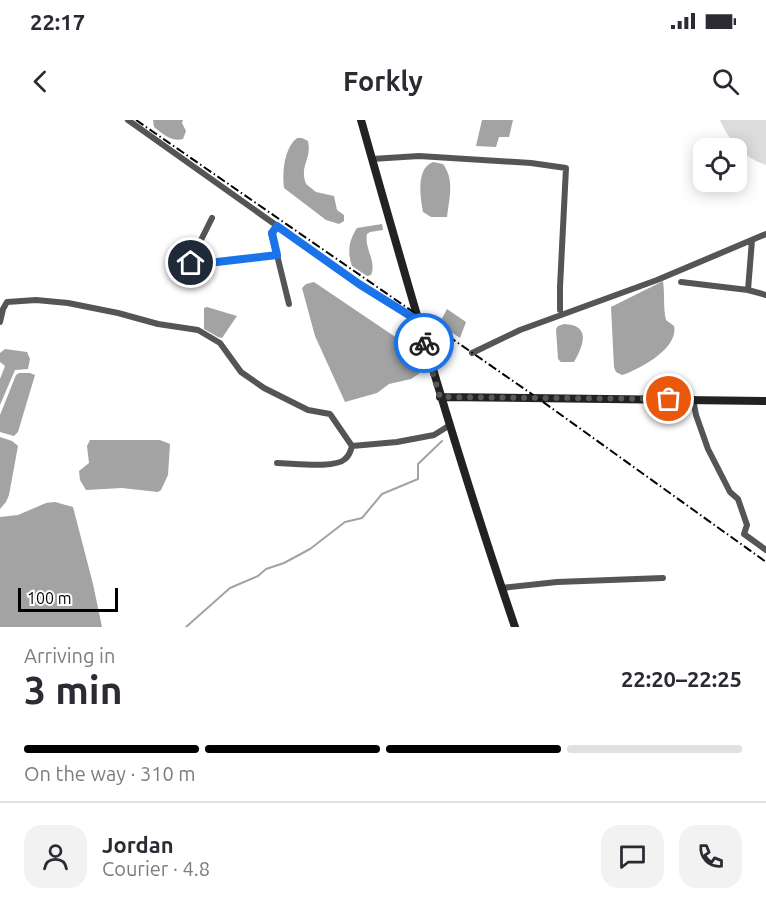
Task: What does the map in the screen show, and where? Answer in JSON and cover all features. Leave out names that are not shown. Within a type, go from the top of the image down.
[{"type":"street","points":[[128,120],[359,284],[417,320]]},
{"type":"street","points":[[361,120],[440,397],[515,627]]},
{"type":"street","points":[[372,159],[419,156],[531,163],[566,168],[560,310]]},
{"type":"street","points":[[212,218],[191,263],[277,255]]},
{"type":"street","points":[[277,226],[272,233],[289,304]]},
{"type":"street","points":[[472,353],[520,330],[657,280],[766,234]]},
{"type":"street","points":[[748,290],[752,240]]},
{"type":"street","points":[[681,282],[748,290],[766,295]]},
{"type":"street","points":[[0,322],[3,309],[8,302],[36,300],[68,303],[158,324],[198,330],[220,343],[241,372],[264,388],[308,410],[330,414],[352,446]]},
{"type":"street","points":[[440,397],[766,401]]},
{"type":"street","points":[[693,399],[708,449],[730,492],[738,499],[747,525],[744,534],[766,550]]},
{"type":"street","points":[[352,446],[397,442],[434,435],[450,425]]},
{"type":"street","points":[[277,463],[340,462],[346,459],[352,446]]},
{"type":"street","points":[[502,588],[557,582],[663,579]]},
{"type":"shaded area","points":[[153,120],[183,120],[186,131],[183,139],[164,135],[154,127]]},
{"type":"shaded area","points":[[482,120],[513,120],[509,137],[499,137],[496,147],[476,146]]},
{"type":"shaded area","points":[[720,120],[766,120],[766,165],[747,155],[747,138],[730,138]]},
{"type":"shaded area","points":[[297,138],[308,141],[309,148],[304,172],[306,184],[316,192],[334,196],[337,210],[344,215],[344,221],[339,224],[326,220],[284,188],[283,175],[287,154]]},
{"type":"shaded area","points":[[433,162],[443,164],[449,176],[447,217],[431,217],[423,212],[420,184],[424,170]]},
{"type":"shaded area","points":[[382,224],[383,230],[367,234],[372,270],[371,275],[367,276],[352,266],[349,251],[352,237],[357,228]]},
{"type":"shaded area","points":[[663,281],[666,320],[674,326],[671,342],[657,357],[622,375],[616,372],[614,367],[611,307]]},
{"type":"shaded area","points":[[314,282],[422,355],[420,373],[411,379],[389,384],[377,393],[345,402],[315,336],[302,288]]},
{"type":"shaded area","points":[[204,308],[237,316],[222,338],[204,329]]},
{"type":"shaded area","points":[[447,309],[466,322],[460,338],[439,324]]},
{"type":"shaded area","points":[[564,324],[573,325],[582,332],[582,343],[574,362],[561,362],[558,359],[556,329]]},
{"type":"shaded area","points":[[5,349],[27,352],[30,359],[28,369],[15,370],[0,405],[0,379],[5,366],[0,362],[0,353]]},
{"type":"shaded area","points":[[19,373],[35,375],[18,432],[14,436],[0,432],[0,415],[16,375]]},
{"type":"shaded area","points":[[0,437],[18,446],[9,495],[0,509]]},
{"type":"shaded area","points":[[90,440],[160,440],[170,444],[168,475],[161,490],[158,492],[122,488],[86,490],[80,480],[79,471],[89,463],[87,446]]},
{"type":"shaded area","points":[[55,502],[73,507],[102,627],[0,627],[0,517],[18,515],[46,503]]},
{"type":"waterway","points":[[186,627],[230,588],[310,549],[345,522],[362,518],[382,494],[418,479],[418,464],[442,441]]},
{"type":"railway","points":[[136,120],[539,399],[766,562]]},
{"type":"way so far","points":[[424,343],[440,397],[669,399]]},
{"type":"route","points":[[191,263],[277,255],[272,233],[277,226],[359,284],[417,320],[424,343]]}]
